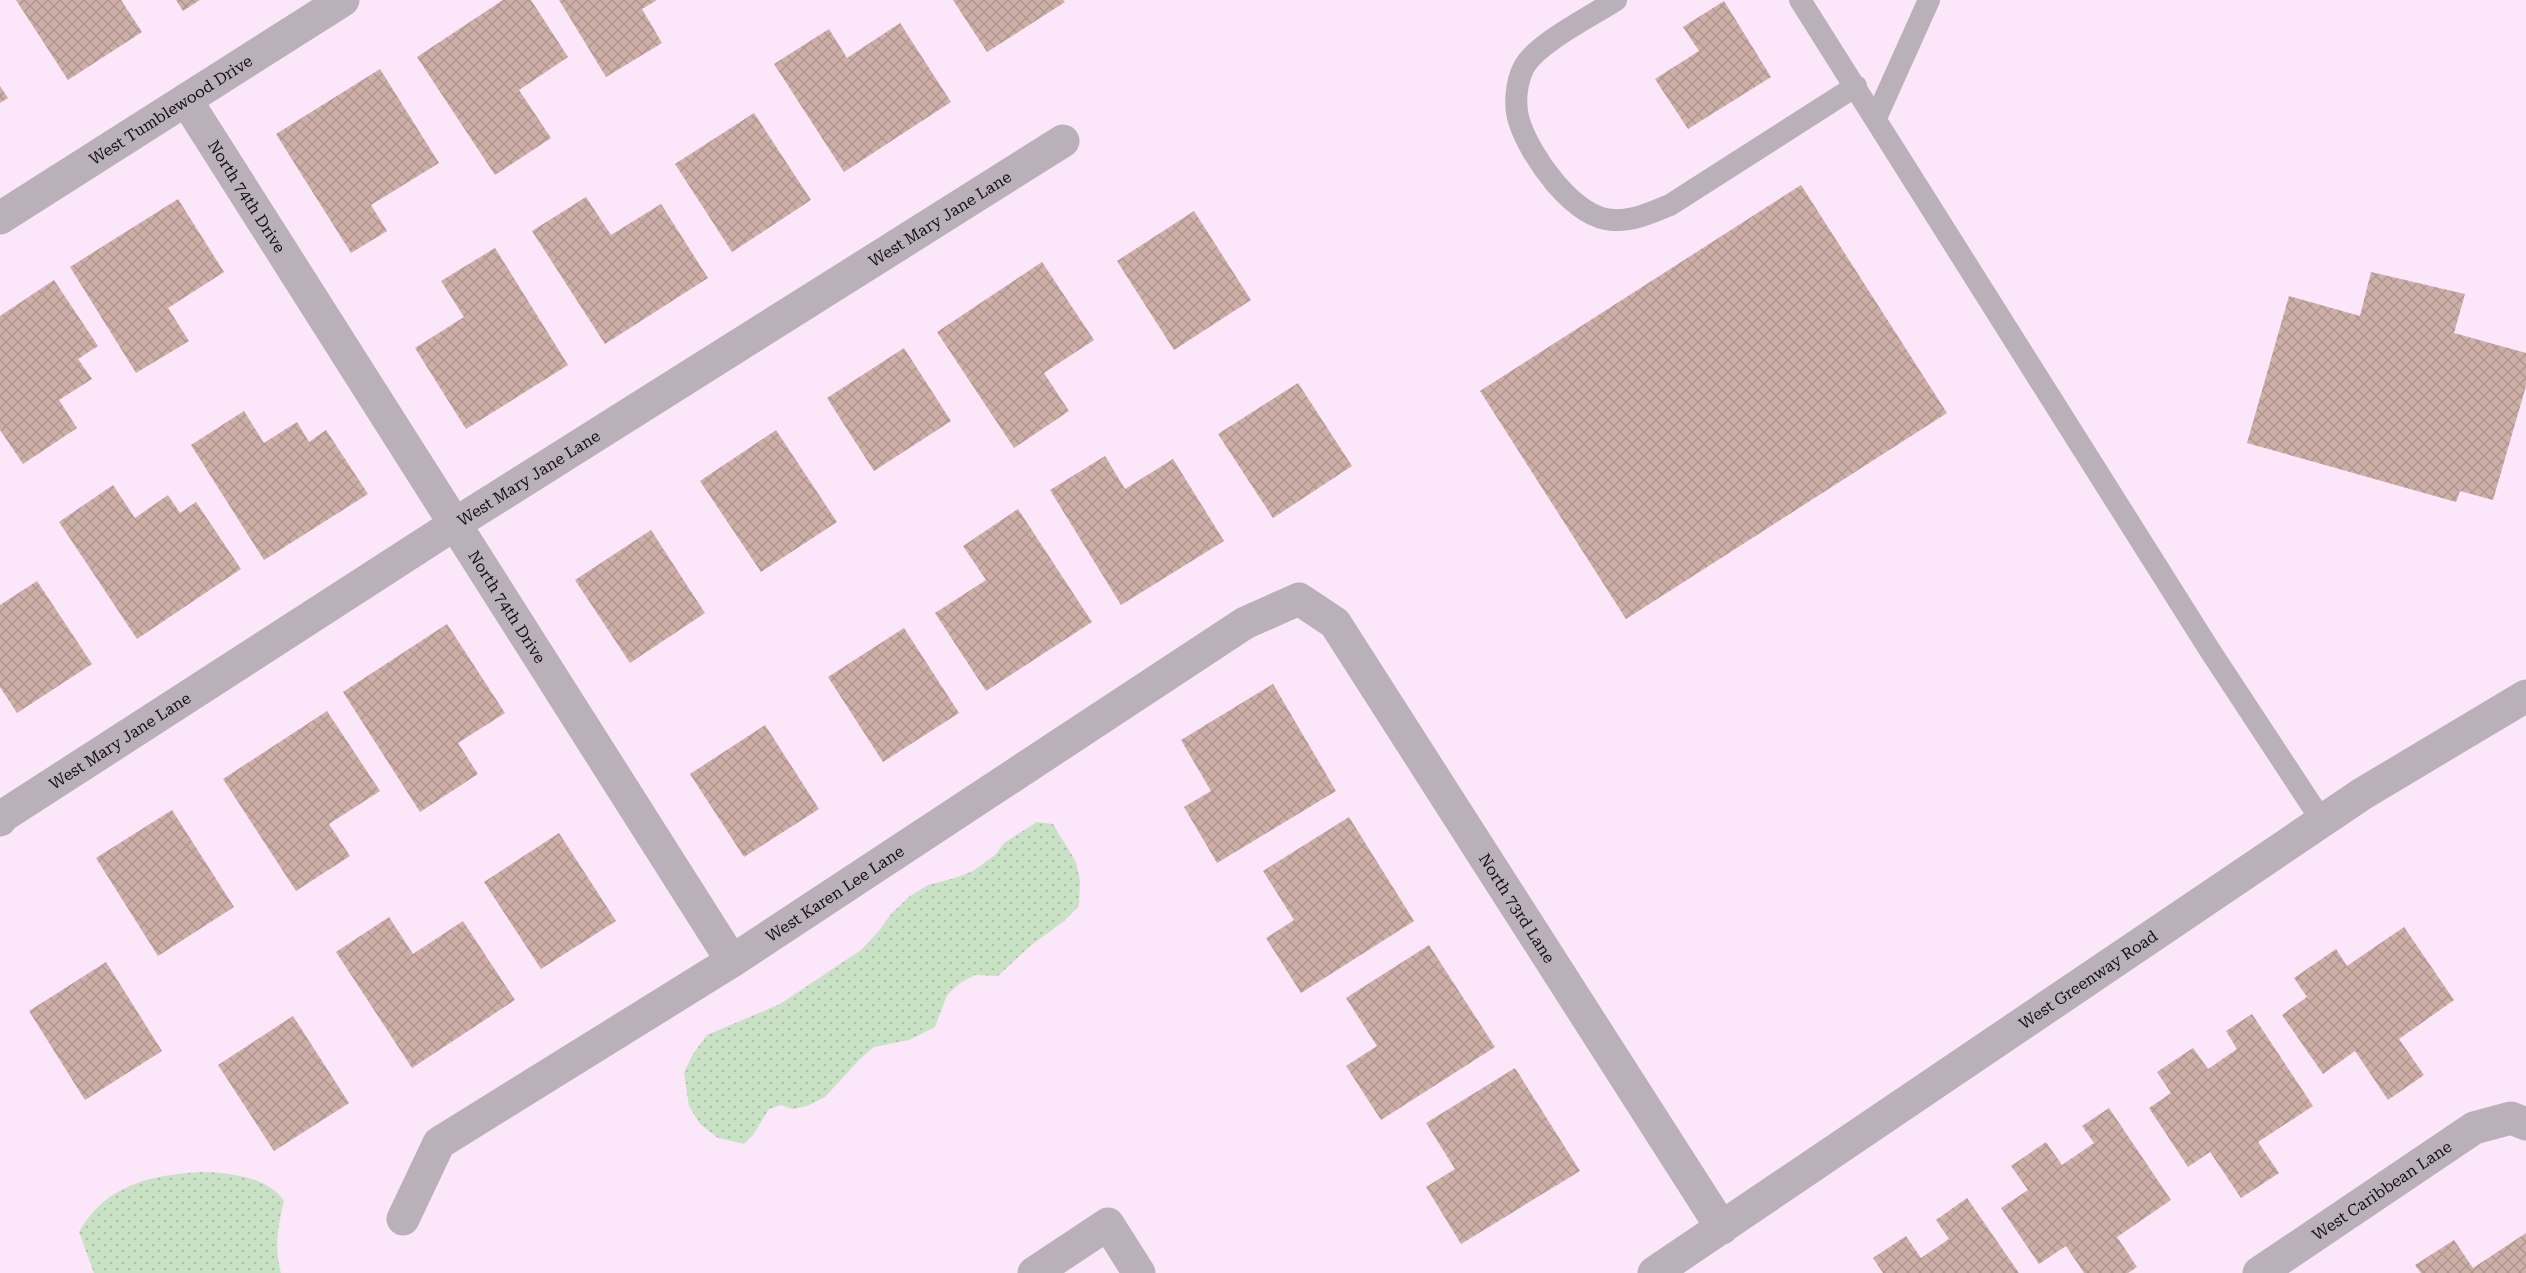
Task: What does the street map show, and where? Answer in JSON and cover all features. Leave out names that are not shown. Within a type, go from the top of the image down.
[{"type":"street","name":"West Tumblewood Drive","points":[[0,218],[343,0]]},
{"type":"street","name":"North 74th Drive","points":[[186,100],[732,961]]},
{"type":"street","name":"West Mary Jane Lane","points":[[0,820],[455,524],[1062,141]]},
{"type":"street","name":"West Karen Lee Lane","points":[[403,1219],[439,1143],[732,961],[1245,622],[1299,599]]},
{"type":"street","name":"North 73rd Lane","points":[[1299,599],[1335,623],[1722,1228]]},
{"type":"street","name":"West Greenway Road","points":[[1654,1273],[2362,794],[2526,696]]},
{"type":"street","name":"West Caribbean Lane","points":[[2259,1273],[2474,1128],[2518,1121]]},
{"type":"street","points":[[1034,1273],[1108,1224],[1139,1273]]},
{"type":"lane","points":[[1616,0],[1536,52],[1524,68],[1517,92],[1519,119],[1526,137],[1558,186],[1584,210],[1611,220],[1639,218],[1670,205],[1856,86]]},
{"type":"lane","points":[[1800,0],[2210,649],[2322,821]]},
{"type":"lane","points":[[1876,118],[1929,0]]},
{"type":"green space","points":[[1037,822],[1053,824],[1076,862],[1080,881],[1079,906],[1064,921],[1029,947],[998,976],[975,975],[960,983],[947,995],[935,1027],[909,1040],[874,1047],[825,1097],[807,1106],[793,1109],[781,1105],[769,1109],[753,1135],[744,1144],[718,1138],[700,1124],[689,1106],[684,1073],[693,1054],[707,1035],[780,1004],[861,950],[891,914],[910,896],[928,885],[973,871],[995,855],[1004,843]]},
{"type":"green space","points":[[209,1172],[240,1176],[260,1182],[277,1193],[284,1201],[278,1237],[281,1273],[94,1273],[79,1232],[90,1215],[103,1202],[135,1184],[152,1179]]},
{"type":"building","points":[[16,0],[121,0],[142,32],[68,80]]},
{"type":"building","points":[[176,0],[200,0],[183,11]]},
{"type":"building","points":[[503,0],[531,0],[568,57],[519,90],[551,138],[495,175],[417,57]]},
{"type":"building","points":[[559,0],[657,0],[642,9],[662,43],[606,77]]},
{"type":"building","points":[[953,0],[1063,0],[1065,2],[987,52]]},
{"type":"building","points":[[1724,1],[1771,77],[1688,129],[1655,79],[1699,51],[1683,27]]},
{"type":"building","points":[[900,23],[951,102],[844,172],[774,64],[829,29],[847,58]]},
{"type":"building","points":[[380,69],[439,163],[371,205],[387,231],[351,253],[276,134]]},
{"type":"building","points":[[0,86],[8,98],[0,103]]},
{"type":"building","points":[[754,113],[811,200],[732,252],[675,164]]},
{"type":"building","points":[[1801,185],[1947,413],[1626,619],[1480,391]]},
{"type":"building","points":[[586,197],[611,235],[661,204],[708,278],[605,344],[532,231]]},
{"type":"building","points":[[178,199],[224,272],[168,308],[189,341],[136,373],[70,267]]},
{"type":"building","points":[[1194,211],[1251,300],[1174,350],[1117,261]]},
{"type":"building","points":[[495,248],[568,365],[466,429],[415,348],[464,317],[441,281]]},
{"type":"building","points":[[1042,262],[1094,340],[1044,373],[1069,411],[1014,448],[937,332]]},
{"type":"building","points":[[2371,272],[2465,294],[2454,333],[2526,353],[2526,386],[2493,500],[2460,491],[2456,502],[2247,443],[2289,296],[2360,316]]},
{"type":"building","points":[[54,280],[98,346],[78,359],[92,379],[59,400],[77,428],[23,464],[0,430],[0,316]]},
{"type":"building","points":[[904,348],[951,421],[874,471],[827,398]]},
{"type":"building","points":[[1298,383],[1352,466],[1273,518],[1218,434]]},
{"type":"building","points":[[244,411],[264,443],[297,422],[309,442],[326,430],[368,494],[264,560],[191,445]]},
{"type":"building","points":[[776,430],[837,522],[761,572],[700,481]]},
{"type":"building","points":[[1105,456],[1125,489],[1173,459],[1224,541],[1121,605],[1050,490]]},
{"type":"building","points":[[113,485],[135,518],[168,495],[180,513],[196,502],[241,569],[137,639],[59,522]]},
{"type":"building","points":[[1018,509],[1092,622],[986,691],[935,613],[986,580],[963,546]]},
{"type":"building","points":[[651,530],[705,613],[630,663],[575,580]]},
{"type":"building","points":[[37,581],[92,664],[17,713],[0,687],[0,605]]},
{"type":"building","points":[[447,624],[505,713],[458,743],[478,774],[420,812],[343,692]]},
{"type":"building","points":[[904,628],[959,713],[883,762],[828,677]]},
{"type":"building","points":[[1273,684],[1336,791],[1217,863],[1184,807],[1211,791],[1181,740]]},
{"type":"building","points":[[327,711],[380,791],[329,824],[350,856],[296,891],[223,779]]},
{"type":"building","points":[[765,725],[819,809],[744,857],[690,774]]},
{"type":"building","points":[[172,810],[234,907],[158,956],[96,858]]},
{"type":"building","points":[[1349,817],[1414,921],[1301,993],[1266,938],[1294,920],[1263,871]]},
{"type":"building","points":[[559,833],[616,921],[541,969],[484,882]]},
{"type":"building","points":[[389,917],[413,954],[463,921],[515,1000],[412,1068],[336,952]]},
{"type":"building","points":[[2404,927],[2454,1000],[2399,1039],[2424,1075],[2388,1100],[2355,1051],[2323,1074],[2282,1015],[2307,997],[2294,978],[2336,949],[2347,966]]},
{"type":"building","points":[[1429,945],[1495,1047],[1381,1120],[1346,1066],[1377,1046],[1346,998]]},
{"type":"building","points":[[106,962],[162,1051],[85,1100],[29,1011]]},
{"type":"building","points":[[2252,1014],[2313,1106],[2258,1142],[2279,1173],[2241,1198],[2210,1152],[2188,1167],[2149,1108],[2171,1093],[2157,1072],[2193,1048],[2208,1069],[2237,1049],[2226,1031]]},
{"type":"building","points":[[293,1016],[349,1103],[274,1151],[218,1065]]},
{"type":"building","points":[[1515,1068],[1580,1171],[1461,1244],[1426,1187],[1455,1169],[1426,1123]]},
{"type":"building","points":[[2109,1108],[2171,1200],[2117,1237],[2137,1267],[2128,1273],[2084,1273],[2066,1246],[2039,1264],[2001,1208],[2028,1190],[2011,1166],[2046,1142],[2062,1165],[2094,1143],[2082,1126]]},
{"type":"building","points":[[1967,1198],[2019,1273],[1883,1273],[1873,1258],[1906,1236],[1921,1258],[1949,1239],[1936,1220]]},
{"type":"building","points":[[2526,1233],[2526,1273],[2421,1273],[2415,1265],[2454,1240],[2473,1268]]}]
